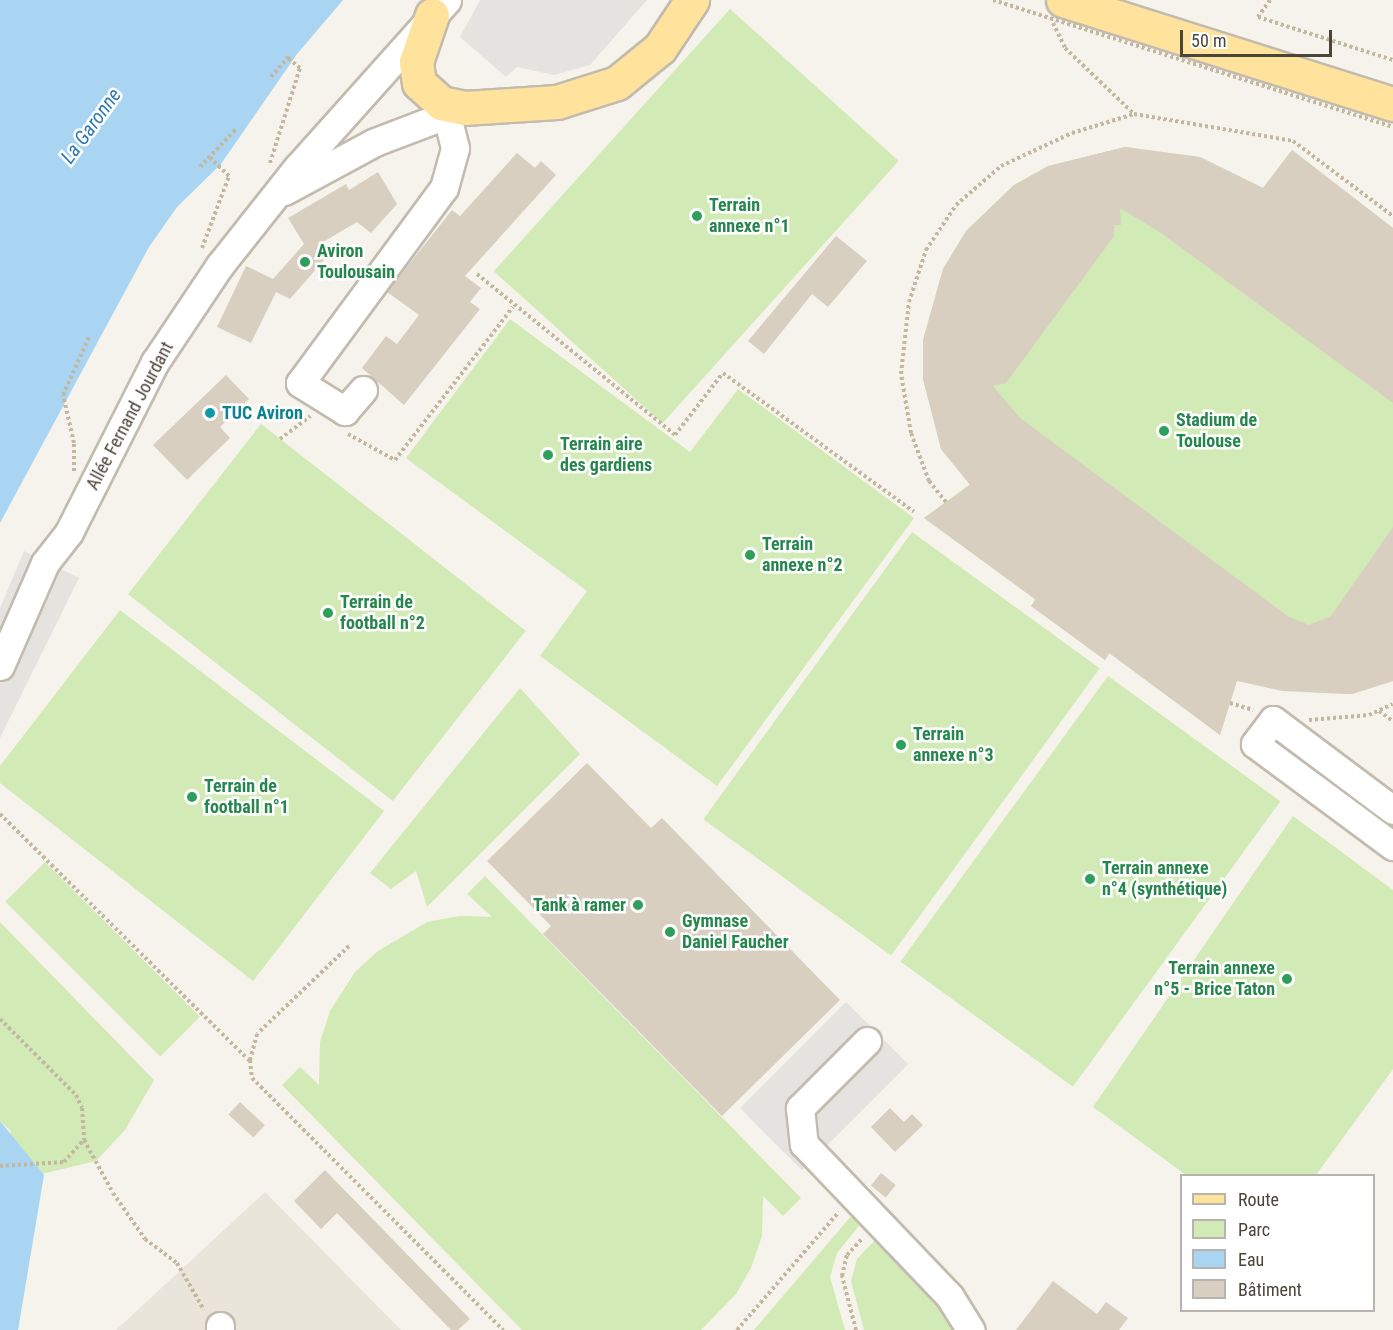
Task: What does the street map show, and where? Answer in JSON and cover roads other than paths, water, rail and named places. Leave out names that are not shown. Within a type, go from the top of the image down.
[{"type":"main road","points":[[439,8],[419,44],[419,83],[455,111],[557,102],[617,83],[660,48],[692,0]]},
{"type":"main road","points":[[1055,5],[1393,104]]},
{"type":"street","name":"Allée Fernand Jourdant","points":[[0,666],[45,563],[69,532],[155,362],[215,273],[284,190],[297,168],[439,8]]},
{"type":"street","name":"Allée Fernand Jourdant","points":[[284,190],[375,142],[455,111]]},
{"type":"street","points":[[363,390],[345,411],[300,383],[444,188],[455,148],[455,111]]},
{"type":"street","points":[[1393,810],[1273,720],[1255,744],[1393,846]]},
{"type":"street","points":[[867,1041],[800,1108],[804,1144],[950,1297],[971,1330]]},
{"type":"water","name":"La Garonne","points":[[0,0],[343,0],[297,54],[221,164],[177,207],[149,247],[0,523]]},
{"type":"water","points":[[0,1121],[44,1175],[18,1330],[0,1330]]},
{"type":"place","name":"Terrain annexe n°1","points":[[697,216]]},
{"type":"place","name":"Aviron Toulousain","points":[[305,262]]},
{"type":"place","name":"TUC Aviron","points":[[210,413]]},
{"type":"place","name":"Stadium de Toulouse","points":[[1164,431]]},
{"type":"place","name":"Terrain aire des gardiens","points":[[548,455]]},
{"type":"place","name":"Terrain annexe n°2","points":[[750,555]]},
{"type":"place","name":"Terrain de football n°2","points":[[328,613]]},
{"type":"place","name":"Terrain annexe n°3","points":[[901,745]]},
{"type":"place","name":"Terrain de football n°1","points":[[192,797]]},
{"type":"place","name":"Terrain annexe n°4 (synthétique)","points":[[1090,879]]},
{"type":"place","name":"Tank à ramer","points":[[638,905]]},
{"type":"place","name":"Gymnase Daniel Faucher","points":[[670,932]]},
{"type":"place","name":"Terrain annexe n°5 - Brice Taton","points":[[1287,979]]}]
